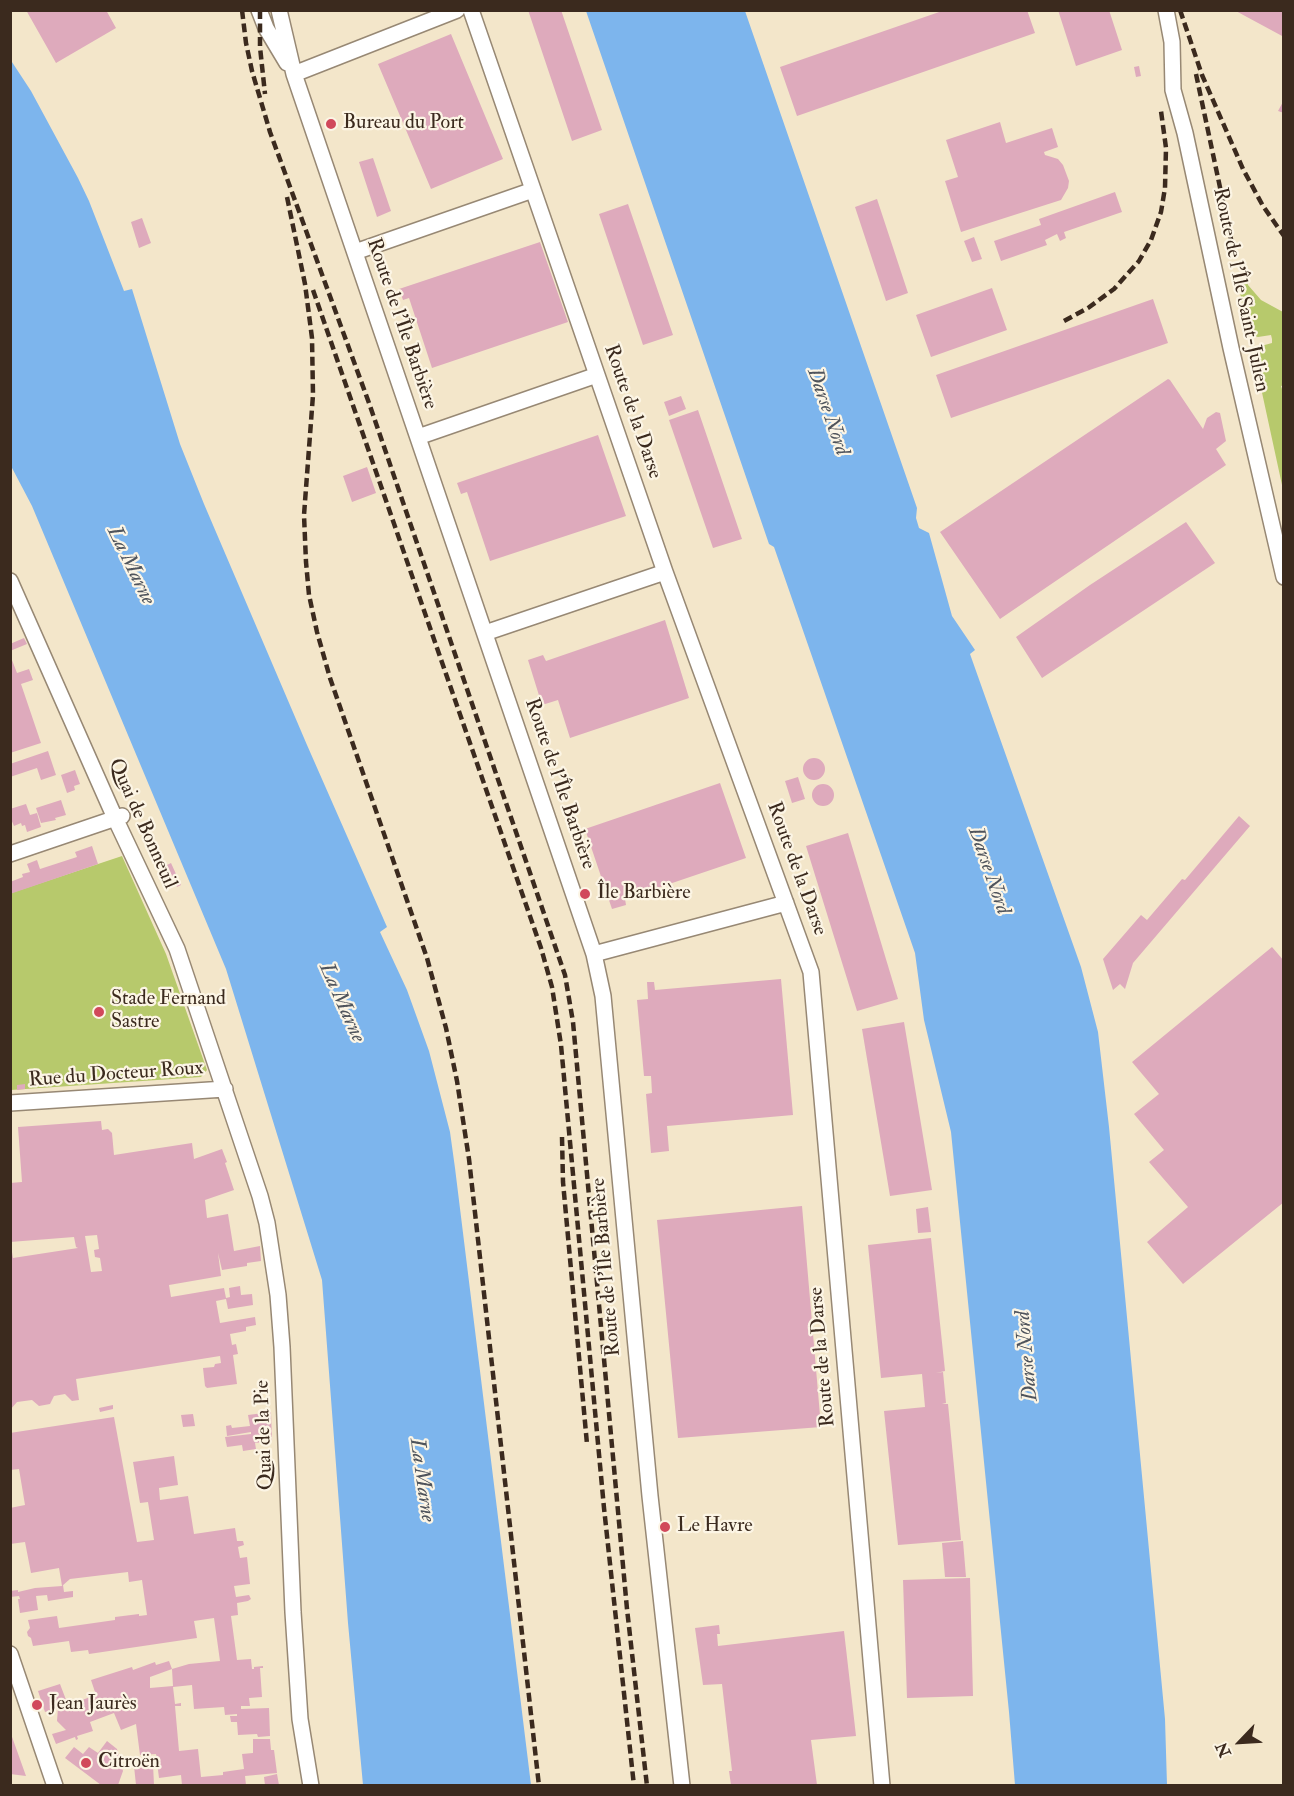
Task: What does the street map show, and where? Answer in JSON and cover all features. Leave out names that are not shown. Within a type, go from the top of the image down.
[{"type":"street","name":"Route de l'Île Barbière","points":[[259,10],[266,28],[294,75]]},
{"type":"street","name":"Route de l'Île Barbière","points":[[279,10],[294,75],[594,954],[603,996],[650,1496],[682,1785]]},
{"type":"street","points":[[294,75],[457,10]]},
{"type":"street","name":"Route de la Darse","points":[[471,10],[665,572],[811,972],[882,1785]]},
{"type":"street","name":"Route de l'Île Saint-Julien","points":[[1166,10],[1172,42],[1173,90],[1185,134],[1284,577]]},
{"type":"street","points":[[355,252],[533,190]]},
{"type":"street","points":[[418,437],[597,375]]},
{"type":"street","points":[[485,633],[665,572]]},
{"type":"street","name":"Quai de Bonneuil","points":[[10,581],[177,949],[225,1089]]},
{"type":"street","points":[[10,854],[119,817]]},
{"type":"street","points":[[594,954],[786,903]]},
{"type":"street","name":"Rue du Docteur Roux","points":[[10,1104],[225,1089]]},
{"type":"street","name":"Quai de la Pie","points":[[225,1089],[267,1223],[278,1295],[299,1707],[311,1785]]},
{"type":"street","points":[[10,1654],[55,1785]]},
{"type":"green space","points":[[1246,279],[1248,285],[1261,300],[1283,312],[1282,485],[1253,351],[1272,343],[1272,339],[1271,335],[1258,337],[1249,335],[1238,283]]},
{"type":"green space","name":"Stade Fernand Sastre","points":[[122,856],[166,954],[207,1070],[201,1077],[11,1090],[11,893]]},
{"type":"water","name":"Darse Nord","points":[[586,11],[745,11],[917,508],[916,518],[919,528],[929,533],[952,616],[975,650],[970,654],[1081,967],[1098,1032],[1109,1127],[1165,1719],[1167,1785],[1015,1785],[951,1132],[924,1020],[915,953],[774,547],[769,544]]},
{"type":"water","name":"La Marne","points":[[10,59],[31,91],[78,178],[124,291],[132,289],[180,444],[307,745],[387,927],[380,932],[407,990],[429,1051],[450,1132],[531,1785],[363,1785],[348,1623],[322,1280],[226,969],[32,506],[11,466]]},
{"type":"building","points":[[26,10],[106,10],[116,28],[56,63]]},
{"type":"building","points":[[528,10],[561,10],[602,130],[572,141]]},
{"type":"building","points":[[945,10],[1027,10],[1035,33],[797,116],[780,67]]},
{"type":"building","points":[[1058,10],[1109,10],[1122,50],[1076,66]]},
{"type":"building","points":[[1234,10],[1284,10],[1284,37]]},
{"type":"building","points":[[451,34],[503,159],[431,189],[378,64]]},
{"type":"building","points":[[1139,66],[1141,76],[1136,77],[1134,67]]},
{"type":"building","points":[[1284,100],[1284,113],[1278,111]]},
{"type":"building","points":[[1000,122],[1006,143],[1052,128],[1058,147],[1044,152],[1045,155],[1058,159],[1063,165],[1069,181],[1068,188],[1061,200],[961,232],[945,181],[958,177],[946,140]]},
{"type":"building","points":[[373,158],[391,211],[377,217],[359,162]]},
{"type":"building","points":[[1115,192],[1122,212],[1064,232],[1066,238],[1060,241],[1057,234],[1045,240],[1047,245],[1001,261],[994,241],[1041,225],[1039,219]]},
{"type":"building","points":[[877,199],[908,293],[886,301],[855,207]]},
{"type":"building","points":[[628,204],[673,335],[643,345],[599,214]]},
{"type":"building","points":[[142,218],[151,243],[139,248],[131,222]]},
{"type":"building","points":[[974,237],[982,259],[972,262],[964,241]]},
{"type":"building","points":[[540,242],[568,322],[432,368],[409,298],[403,300],[399,289]]},
{"type":"building","points":[[992,288],[1007,330],[931,357],[916,315]]},
{"type":"building","points":[[1153,299],[1168,343],[951,418],[936,375]]},
{"type":"building","points":[[1168,379],[1203,429],[1207,418],[1216,412],[1220,413],[1226,441],[1216,449],[1226,465],[1000,619],[940,532]]},
{"type":"building","points":[[681,396],[686,409],[669,416],[664,402]]},
{"type":"building","points":[[698,410],[742,539],[713,548],[669,420]]},
{"type":"building","points":[[598,435],[626,516],[490,561],[467,492],[461,494],[457,483]]},
{"type":"building","points":[[367,467],[376,493],[352,502],[343,476]]},
{"type":"building","points":[[1186,522],[1215,563],[1042,678],[1016,637]]},
{"type":"building","points":[[665,620],[689,698],[570,738],[558,700],[542,705],[528,660],[543,655],[546,661]]},
{"type":"building","points":[[24,638],[27,644],[10,651],[10,644]]},
{"type":"building","points":[[10,655],[17,673],[29,669],[33,680],[21,684],[41,743],[10,753]]},
{"type":"building","points":[[48,751],[56,775],[41,780],[37,768],[10,777],[10,764]]},
{"type":"building","points":[[814,758],[822,761],[825,769],[822,777],[814,780],[806,777],[803,769],[806,761]]},
{"type":"building","points":[[75,770],[80,784],[74,786],[75,790],[67,793],[61,775]]},
{"type":"building","points":[[798,777],[805,799],[792,803],[785,781]]},
{"type":"building","points":[[720,783],[746,858],[625,899],[626,905],[612,909],[585,829]]},
{"type":"building","points":[[823,784],[831,787],[834,795],[831,803],[823,806],[815,803],[812,795],[815,787]]},
{"type":"building","points":[[61,800],[66,815],[41,823],[36,808]]},
{"type":"building","points":[[26,804],[30,815],[37,813],[41,827],[27,832],[25,825],[22,826],[21,823],[14,826],[10,817],[10,809]]},
{"type":"building","points":[[1239,816],[1250,826],[1133,963],[1125,989],[1120,984],[1113,990],[1103,959],[1141,915],[1147,920],[1182,879],[1185,880]]},
{"type":"building","points":[[848,833],[898,999],[857,1011],[806,846]]},
{"type":"building","points":[[92,846],[98,864],[10,894],[10,882],[30,872],[27,864],[37,860],[40,869],[77,857],[75,852]]},
{"type":"building","points":[[171,863],[181,885],[177,887],[167,865]]},
{"type":"building","points":[[1272,947],[1284,961],[1284,1202],[1183,1284],[1147,1242],[1188,1207],[1149,1162],[1164,1150],[1134,1114],[1159,1094],[1132,1062]]},
{"type":"building","points":[[781,979],[793,1115],[667,1126],[669,1151],[651,1153],[646,1094],[652,1093],[651,1076],[644,1076],[637,1000],[648,999],[647,982],[654,982],[655,990]]},
{"type":"building","points":[[904,1022],[932,1190],[890,1196],[862,1029]]},
{"type":"building","points":[[25,1084],[25,1089],[17,1090],[17,1085]]},
{"type":"building","points":[[101,1121],[102,1130],[108,1129],[112,1133],[114,1155],[192,1143],[194,1159],[222,1149],[234,1190],[205,1200],[207,1218],[228,1214],[234,1251],[260,1246],[261,1261],[222,1270],[218,1253],[221,1276],[169,1285],[171,1297],[224,1288],[226,1298],[230,1297],[229,1288],[240,1286],[241,1295],[252,1294],[253,1305],[228,1309],[226,1299],[216,1301],[220,1323],[255,1317],[256,1325],[246,1327],[246,1331],[230,1334],[232,1345],[236,1344],[238,1354],[233,1355],[237,1384],[207,1388],[205,1386],[203,1368],[214,1367],[215,1364],[221,1363],[220,1356],[76,1379],[79,1400],[72,1401],[65,1394],[54,1396],[50,1404],[39,1406],[32,1400],[17,1402],[10,1410],[10,1252],[13,1258],[78,1248],[74,1237],[10,1242],[10,1183],[22,1182],[18,1127]],"holes":[[[97,1235],[99,1249],[94,1250],[95,1257],[100,1258],[102,1271],[91,1272],[85,1236]]]},
{"type":"building","points":[[802,1206],[821,1427],[678,1438],[657,1220]]},
{"type":"building","points":[[928,1207],[931,1232],[918,1233],[916,1209]]},
{"type":"building","points":[[931,1238],[945,1371],[936,1373],[943,1372],[946,1403],[942,1404],[948,1404],[961,1540],[898,1545],[884,1411],[925,1407],[922,1374],[881,1378],[868,1245]]},
{"type":"building","points":[[113,1405],[113,1409],[100,1412],[99,1408]]},
{"type":"building","points":[[271,1412],[272,1441],[255,1443],[256,1449],[243,1451],[242,1445],[227,1447],[225,1437],[251,1434],[251,1432],[227,1436],[226,1426],[231,1425],[232,1428],[250,1426],[248,1415]]},
{"type":"building","points":[[193,1414],[195,1426],[183,1427],[181,1415]]},
{"type":"building","points":[[114,1417],[137,1542],[154,1540],[148,1502],[140,1503],[133,1462],[174,1456],[178,1485],[159,1488],[160,1500],[188,1496],[194,1534],[235,1528],[237,1541],[243,1541],[244,1545],[238,1547],[240,1558],[247,1557],[250,1584],[234,1586],[236,1597],[249,1595],[251,1599],[237,1603],[238,1615],[231,1616],[237,1660],[251,1659],[252,1669],[263,1666],[263,1668],[260,1668],[262,1697],[249,1698],[250,1706],[241,1706],[241,1709],[269,1708],[270,1736],[238,1735],[237,1722],[231,1722],[230,1716],[237,1716],[237,1714],[225,1715],[224,1707],[194,1709],[192,1685],[173,1687],[175,1704],[181,1703],[181,1706],[175,1706],[179,1751],[198,1749],[201,1777],[223,1775],[223,1772],[244,1769],[242,1754],[253,1753],[253,1739],[270,1739],[277,1773],[245,1776],[246,1785],[182,1785],[181,1775],[159,1778],[156,1754],[140,1755],[136,1724],[121,1730],[114,1713],[90,1722],[93,1731],[77,1736],[76,1740],[75,1737],[56,1744],[52,1734],[66,1730],[57,1721],[58,1708],[45,1712],[38,1691],[60,1684],[68,1705],[96,1695],[91,1680],[132,1667],[133,1670],[155,1662],[156,1665],[169,1661],[172,1669],[189,1664],[220,1661],[214,1618],[194,1621],[197,1638],[89,1654],[88,1650],[71,1652],[69,1641],[33,1646],[27,1632],[30,1628],[28,1620],[57,1616],[59,1628],[115,1620],[115,1617],[147,1615],[142,1580],[129,1582],[128,1572],[70,1579],[63,1585],[64,1592],[73,1591],[73,1597],[48,1601],[47,1595],[36,1596],[38,1610],[20,1613],[19,1596],[10,1597],[10,1591],[18,1590],[18,1592],[62,1586],[59,1568],[31,1573],[25,1542],[10,1544],[10,1508],[25,1505],[19,1469],[10,1470],[10,1433]],"holes":[[[172,1669],[173,1686],[150,1688],[150,1677]]]},
{"type":"building","points":[[963,1541],[966,1577],[945,1577],[942,1543]]},
{"type":"building","points":[[970,1578],[973,1696],[907,1698],[903,1580]]},
{"type":"building","points":[[719,1625],[718,1646],[844,1631],[856,1736],[811,1740],[817,1785],[731,1785],[729,1771],[732,1771],[722,1684],[703,1685],[695,1628]]},
{"type":"building","points":[[11,1734],[26,1776],[10,1774]]},
{"type":"building","points":[[107,1741],[117,1749],[123,1771],[118,1785],[101,1785],[65,1758],[74,1747],[83,1754],[89,1747],[98,1753]]},
{"type":"building","points":[[153,1764],[154,1785],[136,1785],[134,1766]]},
{"type":"building","points":[[277,1774],[279,1785],[265,1785],[264,1777]]},
{"type":"railway","points":[[242,10],[252,71],[270,132],[369,403],[565,975],[573,1022],[627,1609],[647,1786]]},
{"type":"railway","points":[[260,10],[260,47],[265,94]]},
{"type":"railway","points":[[1180,10],[1202,75],[1243,169],[1263,206],[1284,236]]},
{"type":"railway","points":[[1196,74],[1232,244]]},
{"type":"railway","points":[[1064,321],[1088,308],[1114,289],[1139,261],[1151,240],[1161,212],[1165,188],[1166,148],[1161,111]]},
{"type":"railway","points":[[287,197],[305,284],[312,338],[313,395],[304,515],[309,595],[330,678],[427,958],[446,1028],[457,1081],[469,1159],[539,1786]]},
{"type":"railway","points":[[313,290],[541,948],[552,987],[561,1045],[604,1508],[634,1786]]},
{"type":"railway","points":[[562,1137],[563,1182],[587,1444]]},
{"type":"place","name":"Bureau du Port","points":[[331,124]]},
{"type":"place","name":"Île Barbière","points":[[585,894]]},
{"type":"place","name":"Stade Fernand Sastre","points":[[99,1012]]},
{"type":"place","name":"Le Havre","points":[[665,1527]]},
{"type":"place","name":"Jean Jaurès","points":[[37,1705]]},
{"type":"place","name":"Citroën","points":[[86,1763]]}]
